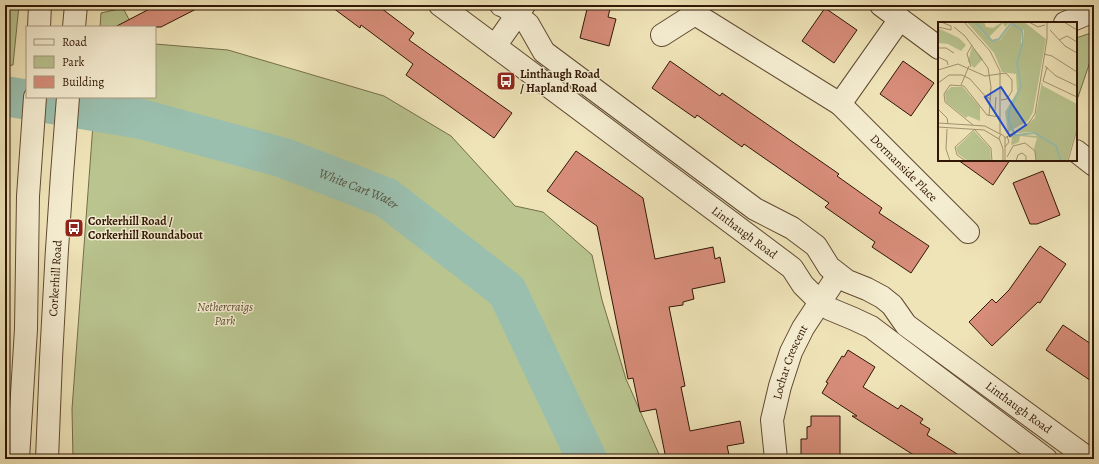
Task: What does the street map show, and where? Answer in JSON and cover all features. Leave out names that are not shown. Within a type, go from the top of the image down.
[{"type":"street","points":[[39,26],[40,5]]},
{"type":"street","name":"Linthaugh Road","points":[[440,5],[792,268],[803,285],[820,302],[834,311],[871,327],[1046,459]]},
{"type":"street","points":[[881,5],[938,47]]},
{"type":"street","points":[[495,46],[514,8]]},
{"type":"street","name":"Linthaugh Road","points":[[514,8],[528,24],[544,52],[755,209],[792,228],[816,246],[829,267],[838,275],[847,281],[882,297],[892,305],[906,325],[1089,459]]},
{"type":"street","name":"Dormanside Place","points":[[662,35],[695,9],[840,104],[968,232]]},
{"type":"street","points":[[1067,22],[1089,13],[1094,13]]},
{"type":"street","points":[[840,104],[900,19]]},
{"type":"street","points":[[18,459],[26,329],[28,196],[35,98]]},
{"type":"street","name":"Corkerhill Road","points":[[47,459],[51,339],[59,198],[68,98]]},
{"type":"street","points":[[1077,152],[1094,164]]},
{"type":"street","name":"Lochar Crescent","points":[[776,459],[772,420],[790,352],[803,328],[838,275]]},
{"type":"green space","points":[[5,5],[19,5],[13,65],[5,66]]},
{"type":"green space","points":[[123,8],[132,26],[100,26],[101,13]]},
{"type":"green space","points":[[1094,32],[1094,50],[1077,100],[1077,38]]},
{"type":"green space","name":"Nethercraigs Park","points":[[156,44],[228,50],[384,96],[451,136],[515,206],[543,212],[592,255],[602,300],[626,379],[661,459],[73,459],[72,409],[95,98],[156,98]]},
{"type":"building","points":[[157,5],[204,5],[161,27],[117,26]]},
{"type":"building","points":[[329,5],[377,5],[414,33],[409,40],[512,113],[494,138],[406,75],[413,64],[361,25],[360,28]]},
{"type":"building","points":[[588,5],[611,5],[608,17],[616,19],[609,46],[580,38]]},
{"type":"building","points":[[825,8],[857,30],[834,63],[802,41]]},
{"type":"building","points":[[670,61],[720,96],[722,93],[839,174],[837,176],[882,208],[879,213],[929,246],[911,273],[872,247],[875,242],[825,207],[829,203],[744,144],[742,147],[697,115],[695,118],[652,88]]},
{"type":"building","points":[[903,61],[934,83],[911,116],[880,94]]},
{"type":"building","points":[[576,151],[643,198],[655,259],[713,247],[715,259],[720,257],[725,282],[692,289],[694,299],[683,302],[683,305],[669,307],[685,386],[681,387],[690,431],[740,421],[744,443],[727,446],[730,459],[666,459],[656,409],[640,412],[633,378],[628,379],[597,226],[547,191]]},
{"type":"building","points":[[959,161],[1009,161],[993,185]]},
{"type":"building","points":[[1043,171],[1060,215],[1037,224],[1030,224],[1013,183]]},
{"type":"building","points":[[1040,246],[1066,264],[1040,303],[1038,302],[992,346],[969,322],[992,299],[996,303],[1009,290]]},
{"type":"building","points":[[1063,325],[1094,346],[1094,383],[1046,350]]},
{"type":"building","points":[[848,350],[875,367],[863,387],[898,409],[901,405],[923,419],[920,423],[930,429],[927,435],[965,459],[920,459],[852,416],[857,416],[822,393],[828,383],[826,382],[842,356],[844,357]]},
{"type":"building","points":[[811,416],[840,416],[840,459],[807,459],[807,457],[801,457],[801,439],[807,439],[807,427],[811,426]]},
{"type":"waterway","name":"White Cart Water","points":[[5,96],[141,119],[284,158],[387,198],[507,291],[587,459]]},
{"type":"place","name":"Linthaugh Road / Hapland Road","points":[[506,81]]},
{"type":"place","name":"Corkerhill Road / Corkerhill Roundabout","points":[[74,228]]}]
